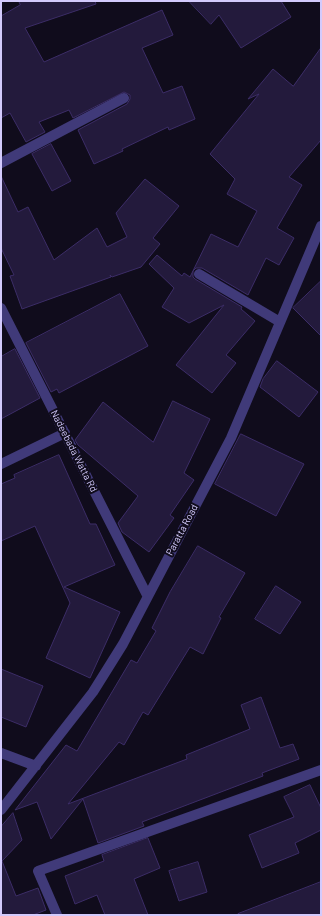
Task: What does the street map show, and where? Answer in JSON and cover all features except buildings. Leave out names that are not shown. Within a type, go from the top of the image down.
[{"type":"street","points":[[1,163],[124,98]]},
{"type":"street","name":"Paratta Road","points":[[1,810],[93,692],[123,644],[147,595],[231,438],[321,226]]},
{"type":"street","points":[[199,274],[280,322]]},
{"type":"street","name":"Nadeebada Watta Rd","points":[[1,308],[147,595]]},
{"type":"street","points":[[1,464],[65,433]]},
{"type":"street","points":[[1,753],[36,766]]},
{"type":"street","points":[[57,915],[38,871],[321,770]]}]
